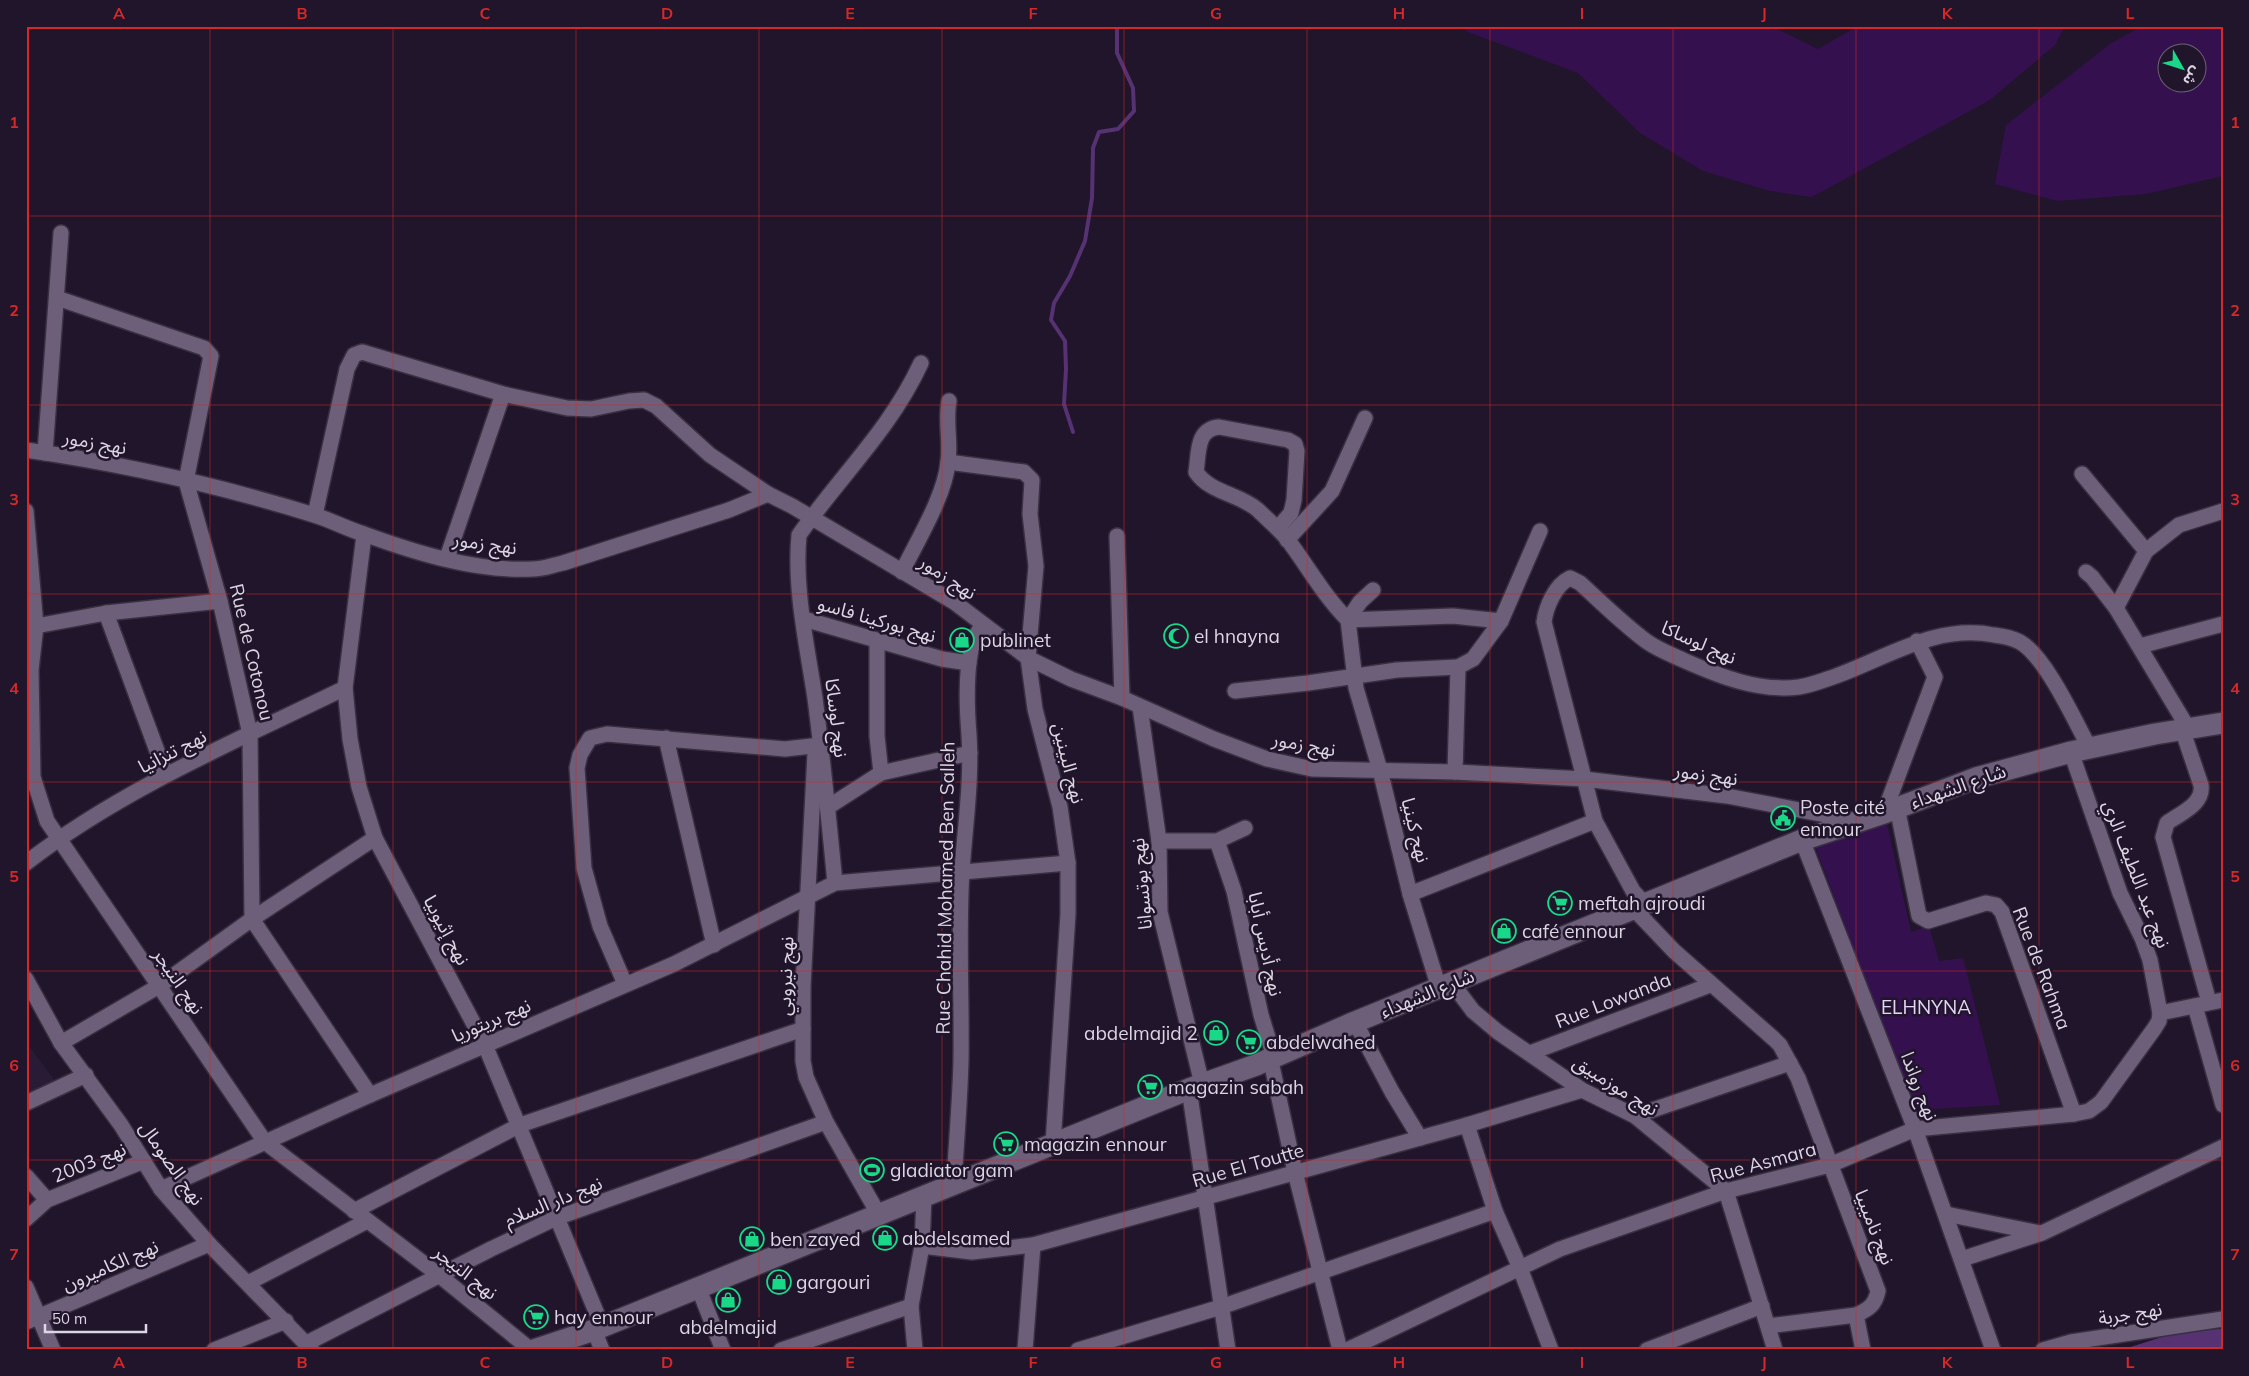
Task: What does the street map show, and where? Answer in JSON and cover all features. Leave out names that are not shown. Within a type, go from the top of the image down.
[{"type":"main road","name":"شارع الشهداء","points":[[532,1350],[598,1328],[1195,1086],[1323,1038],[1355,1022],[1802,840],[2001,770],[2080,750],[2223,723]]},
{"type":"street","points":[[45,453],[61,233]]},
{"type":"street","name":"Rue de Cotonou","points":[[57,298],[204,348],[209,352],[211,364],[186,480],[220,601],[250,734],[252,919]]},
{"type":"street","points":[[315,515],[347,369],[350,361],[358,353],[369,353],[503,394],[580,410],[636,400],[651,403],[710,455],[768,494]]},
{"type":"street","name":"نهج لوساكا","points":[[835,883],[828,807],[818,745],[817,720],[804,619],[798,552],[800,535],[811,518],[886,425],[902,400],[921,363]]},
{"type":"street","points":[[447,558],[503,394]]},
{"type":"street","points":[[902,572],[944,481],[948,462],[946,417],[949,401]]},
{"type":"street","points":[[1283,534],[1332,491],[1365,418]]},
{"type":"street","points":[[1283,534],[1294,500],[1298,451],[1295,444],[1288,440],[1229,429],[1209,428],[1202,434],[1196,472],[1200,478],[1219,490],[1239,497],[1254,507],[1283,534],[1328,598],[1348,620],[1452,616],[1501,621]]},
{"type":"street","name":"نهج زمور","points":[[26,450],[102,462],[186,480],[315,515],[364,535],[494,569],[535,569],[582,557],[729,510],[768,494],[954,602],[983,626],[1028,658],[1071,680],[1122,698],[1214,739],[1267,760],[1312,769],[1455,772],[1584,779],[1727,796],[1857,821]]},
{"type":"street","name":"نهج البينين","points":[[948,462],[1024,472],[1032,480],[1030,514],[1036,566],[1028,658],[1035,709],[1060,807],[1068,863],[1068,914],[1053,1144]]},
{"type":"street","points":[[2082,474],[2146,551]]},
{"type":"street","name":"نهج النيجر","points":[[26,511],[28,568],[36,626],[29,670],[29,778],[47,821],[265,1142],[440,1276],[532,1350]]},
{"type":"street","points":[[2116,608],[2146,551],[2179,525],[2223,511]]},
{"type":"street","points":[[1235,691],[1398,670],[1458,667],[1474,659],[1501,621],[1540,531]]},
{"type":"street","name":"نهج إثيوبيا","points":[[364,535],[345,688],[350,739],[359,787],[375,838],[485,1045],[520,1125],[598,1328],[602,1350]]},
{"type":"street","points":[[1117,536],[1122,698]]},
{"type":"street","points":[[2086,572],[2116,608],[2140,646],[2185,729],[2201,785],[2202,794],[2198,801],[2167,823],[2163,837],[2209,1003],[2223,1105]]},
{"type":"street","name":"نهج لوساكا","points":[[1640,907],[1595,822],[1544,622],[1547,609],[1557,590],[1565,580],[1570,578],[1580,583],[1646,641],[1661,650],[1708,671],[1739,682],[1763,686],[1799,687],[1859,667],[1917,641],[1962,633],[1979,632],[2018,641],[2037,658],[2048,674],[2080,750]]},
{"type":"street","points":[[1348,620],[1360,602],[1373,590]]},
{"type":"street","points":[[36,626],[106,613],[220,601]]},
{"type":"street","points":[[106,613],[166,774]]},
{"type":"street","name":"نهج بوركينا فاسو","points":[[804,619],[942,659],[969,663]]},
{"type":"street","name":"نهج كينيا","points":[[1348,620],[1354,676],[1380,770],[1410,894],[1595,822]]},
{"type":"street","points":[[2140,646],[2223,624]]},
{"type":"street","name":"Rue Chahid Mohamed Ben Salleh","points":[[954,1185],[961,1061],[962,872],[970,753],[966,699],[969,663],[976,631],[983,626]]},
{"type":"street","points":[[877,641],[878,746],[881,773]]},
{"type":"street","points":[[1890,810],[1935,677],[1917,641]]},
{"type":"street","points":[[1455,772],[1458,667]]},
{"type":"street","name":"نهج تنزانيا","points":[[26,863],[58,838],[166,774],[345,688]]},
{"type":"street","name":"نهج بوتسوانا","points":[[1140,706],[1159,841],[1160,912],[1195,1086],[1207,1199],[1228,1350]]},
{"type":"street","points":[[625,984],[600,926],[584,868],[577,768],[585,744],[590,738],[598,735],[666,738],[785,749],[818,745]]},
{"type":"street","points":[[666,738],[714,945]]},
{"type":"street","name":"نهج نيروبي","points":[[818,745],[809,896],[803,1061],[806,1077],[826,1122],[879,1215]]},
{"type":"street","name":"نهج عبد اللطيف الري","points":[[2080,750],[2120,893],[2148,954],[2160,1013]]},
{"type":"street","points":[[828,807],[881,773],[970,753]]},
{"type":"street","name":"Rue de Rahma","points":[[1890,810],[1921,918],[1928,921],[1986,903],[1996,905],[2002,912],[2074,1114]]},
{"type":"street","points":[[1159,841],[1217,841],[1236,834],[1245,828]]},
{"type":"street","points":[[61,1043],[159,986],[252,919],[375,838]]},
{"type":"street","name":"نهج رواندا","points":[[1802,840],[1915,1128],[1993,1350]]},
{"type":"street","name":"نهج أديس أبابا","points":[[1217,841],[1234,891],[1261,1015],[1274,1057],[1272,1066],[1295,1172],[1340,1350]]},
{"type":"street","points":[[835,883],[1068,863]]},
{"type":"street","name":"نهج بريتوريا","points":[[161,1189],[370,1094],[714,945],[835,883]]},
{"type":"street","points":[[1410,894],[1445,986]]},
{"type":"street","name":"نهج ناميبيا","points":[[1640,907],[1674,951],[1710,985],[1774,1039],[1790,1063],[1878,1291],[1876,1300],[1870,1309],[1856,1315],[1768,1326]]},
{"type":"street","points":[[252,919],[370,1094]]},
{"type":"street","name":"نهج الصومال","points":[[26,979],[61,1043],[86,1075],[161,1189],[209,1244],[310,1346]]},
{"type":"street","name":"Rue Lowanda","points":[[1530,1053],[1710,985]]},
{"type":"street","name":"نهج موزمبيق","points":[[1445,986],[1498,1032],[1582,1090],[1635,1116],[1726,1190]]},
{"type":"street","points":[[2160,1013],[2209,1003]]},
{"type":"street","name":"Rue Asmara","points":[[1347,1350],[1560,1249],[1726,1190],[1830,1165],[1915,1128],[2074,1114],[2089,1111],[2101,1102],[2154,1029],[2159,1021],[2160,1013]]},
{"type":"street","points":[[1355,1022],[1392,1092],[1420,1138]]},
{"type":"street","points":[[354,1211],[520,1125],[803,1029]]},
{"type":"street","points":[[1635,1116],[1790,1063]]},
{"type":"street","points":[[26,1103],[86,1075]]},
{"type":"street","name":"Rue El Toutte","points":[[922,1246],[972,1252],[1033,1245],[1207,1199],[1295,1172],[1467,1125],[1582,1090]]},
{"type":"street","name":"نهج دار السلام","points":[[310,1346],[491,1249],[556,1218],[826,1122]]},
{"type":"street","points":[[1467,1125],[1496,1211],[1551,1350]]},
{"type":"street","points":[[1962,1259],[2042,1233],[2223,1147]]},
{"type":"street","name":"نهج 2003","points":[[26,1219],[47,1200],[144,1161]]},
{"type":"street","points":[[26,1176],[47,1200]]},
{"type":"street","points":[[1726,1190],[1775,1350]]},
{"type":"street","points":[[915,1350],[911,1306],[922,1246],[924,1197]]},
{"type":"street","points":[[1078,1350],[1221,1307],[1496,1211]]},
{"type":"street","points":[[1946,1214],[2042,1233]]},
{"type":"street","points":[[248,1283],[367,1221]]},
{"type":"street","name":"نهج الكاميرون","points":[[32,1320],[209,1244]]},
{"type":"street","points":[[1025,1350],[1033,1245]]},
{"type":"street","points":[[26,1287],[32,1320],[53,1350]]},
{"type":"street","points":[[698,1288],[723,1350]]},
{"type":"street","points":[[781,1350],[911,1306]]},
{"type":"street","points":[[1647,1350],[1762,1306]]},
{"type":"street","points":[[1856,1315],[1863,1350]]},
{"type":"street","name":"نهج جربة","points":[[2043,1350],[2071,1342],[2223,1319]]},
{"type":"street","points":[[214,1350],[286,1321]]},
{"type":"shaded area","points":[[26,1042],[55,1081],[26,1095]]},
{"type":"shaded area","points":[[2223,1329],[2223,1350],[2121,1350],[2184,1330]]},
{"type":"green space","points":[[1461,26],[1771,26],[1818,49],[1858,26],[2065,26],[2055,45],[1990,100],[1812,197],[1770,191],[1703,171],[1640,133],[1578,73],[1468,32]]},
{"type":"green space","points":[[2142,26],[2223,26],[2223,176],[2146,194],[2057,201],[1995,184],[2006,125],[2110,44]]},
{"type":"green space","name":"ELHNYNA","points":[[1886,819],[1911,932],[1929,926],[1939,961],[1963,958],[2000,1105],[1915,1110],[1815,846]]},
{"type":"waterway","points":[[1073,432],[1064,404],[1065,341],[1051,320],[1054,303],[1070,276],[1085,241],[1092,198],[1093,148],[1099,132],[1118,129],[1134,111],[1133,88],[1117,53],[1117,26]]},
{"type":"place","name":"el hnayna","points":[[1176,636]]},
{"type":"place","name":"publinet","points":[[962,640]]},
{"type":"place","name":"Poste cité ennour","points":[[1783,818]]},
{"type":"place","name":"meftah ajroudi","points":[[1560,903]]},
{"type":"place","name":"café ennour","points":[[1504,931]]},
{"type":"place","name":"abdelmajid 2","points":[[1216,1033]]},
{"type":"place","name":"abdelwahed","points":[[1249,1042]]},
{"type":"place","name":"magazin sabah","points":[[1150,1087]]},
{"type":"place","name":"magazin ennour","points":[[1006,1144]]},
{"type":"place","name":"gladiator gam","points":[[872,1170]]},
{"type":"place","name":"abdelsamed","points":[[885,1238]]},
{"type":"place","name":"ben zayed","points":[[752,1239]]},
{"type":"place","name":"gargouri","points":[[779,1282]]},
{"type":"place","name":"abdelmajid","points":[[728,1300]]},
{"type":"place","name":"hay ennour","points":[[536,1317]]}]
